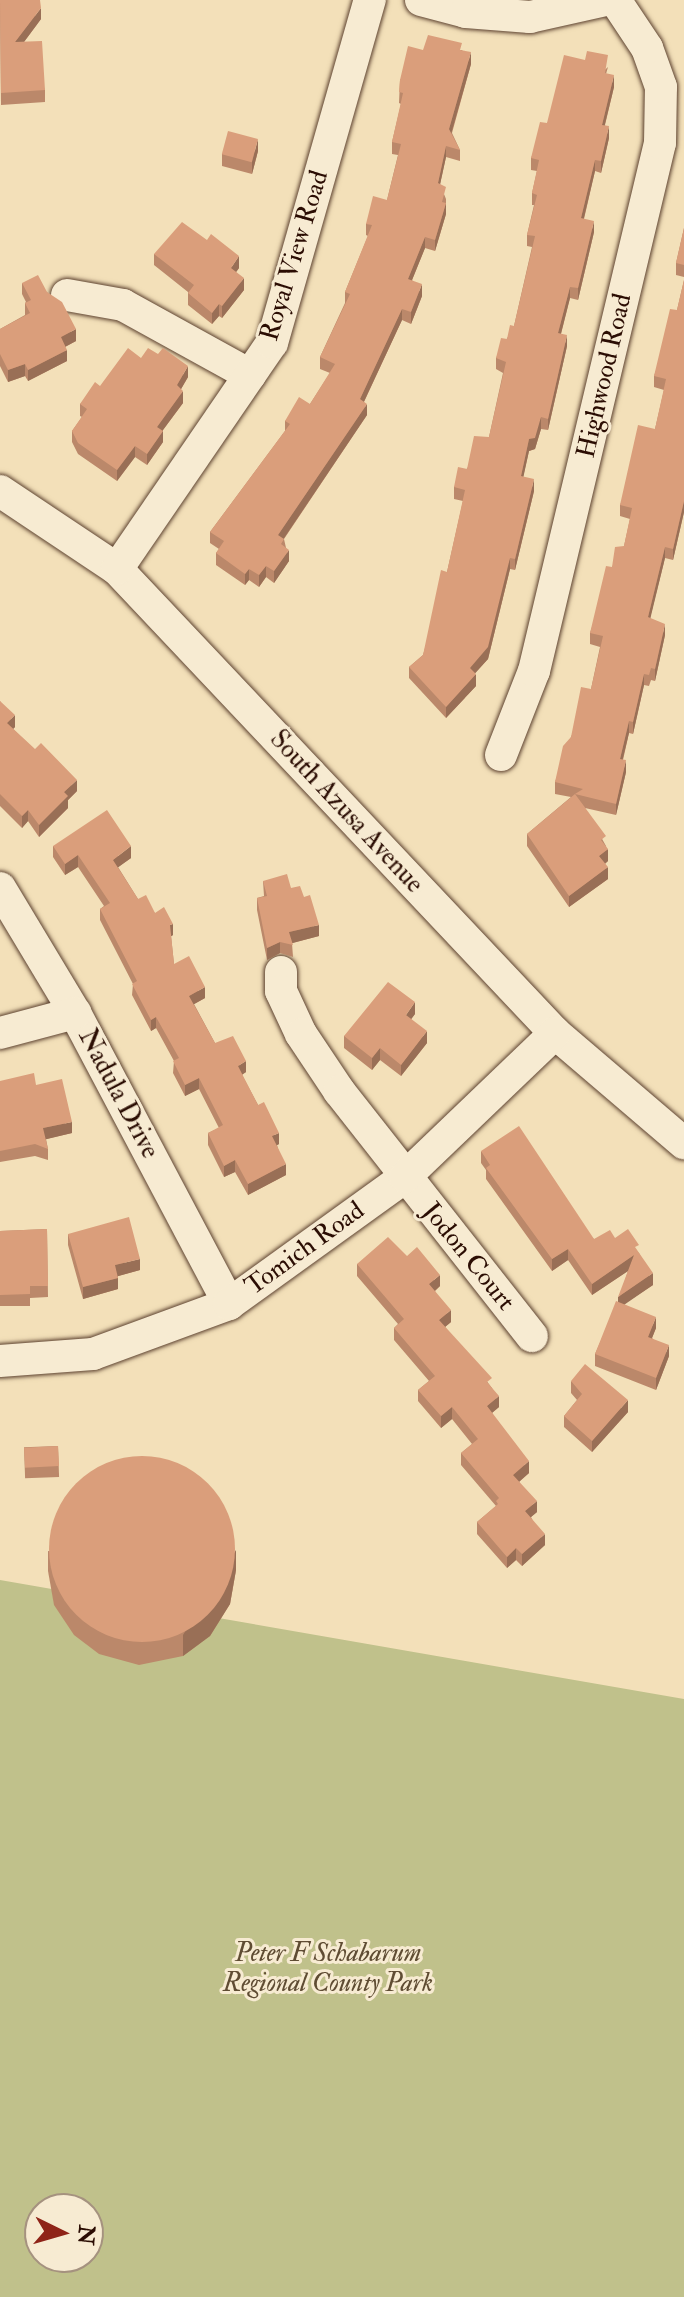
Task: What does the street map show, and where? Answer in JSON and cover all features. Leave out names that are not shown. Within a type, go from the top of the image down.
[{"type":"street","name":"Royal View Road","points":[[117,569],[272,343],[370,0]]},
{"type":"street","points":[[421,0],[466,12],[530,17],[606,0]]},
{"type":"street","name":"Highwood Road","points":[[501,755],[534,671],[660,143],[661,87],[647,48],[615,0]]},
{"type":"street","points":[[67,295],[123,305],[250,375]]},
{"type":"street","name":"South Azusa Avenue","points":[[0,491],[117,569],[555,1033],[684,1143]]},
{"type":"street","name":"Nadula Drive","points":[[0,888],[75,1013],[229,1304]]},
{"type":"street","name":"Jodon Court","points":[[281,972],[281,991],[301,1034],[405,1177],[532,1336]]},
{"type":"street","points":[[0,1033],[75,1013]]},
{"type":"street","name":"Tomich Road","points":[[0,1361],[93,1354],[229,1304],[405,1177],[555,1033]]},
{"type":"green space","name":"Peter F Schabarum Regional County Park","points":[[0,1580],[684,1699],[684,2297],[0,2297]]},
{"type":"building","points":[[0,0],[40,0],[41,8],[15,42],[42,41],[45,90],[1,93]]},
{"type":"building","points":[[428,35],[462,43],[460,50],[471,52],[449,129],[460,150],[446,146],[438,183],[446,187],[442,202],[446,203],[435,240],[425,237],[408,279],[422,284],[411,312],[402,309],[360,399],[367,404],[278,535],[284,539],[281,544],[289,550],[274,571],[266,566],[259,575],[249,569],[245,574],[216,553],[224,541],[210,532],[290,424],[285,421],[299,397],[310,404],[335,364],[320,357],[350,294],[345,292],[372,225],[366,224],[373,196],[387,200],[401,144],[392,142],[403,93],[399,92],[400,80],[408,46],[423,50]]},
{"type":"building","points":[[587,51],[608,55],[605,73],[614,75],[602,125],[609,126],[601,161],[595,160],[581,218],[594,221],[578,288],[570,287],[558,333],[567,335],[548,419],[541,417],[535,438],[529,439],[521,476],[534,479],[515,559],[510,558],[488,647],[470,668],[476,674],[446,707],[409,667],[423,655],[441,570],[447,572],[465,490],[454,487],[458,467],[467,469],[474,436],[489,437],[506,362],[496,358],[501,338],[507,339],[510,325],[514,326],[535,236],[527,235],[537,195],[532,193],[539,160],[531,158],[540,122],[547,123],[564,55],[585,60]]},
{"type":"building","points":[[228,131],[258,139],[252,162],[222,154]]},
{"type":"building","points":[[182,222],[207,240],[211,234],[239,256],[231,268],[244,278],[222,306],[219,304],[212,313],[188,293],[194,285],[154,254]]},
{"type":"building","points":[[684,228],[684,265],[676,263]]},
{"type":"building","points":[[38,275],[47,292],[62,302],[76,329],[61,337],[67,350],[28,370],[25,364],[8,370],[0,354],[0,329],[30,313],[25,303],[31,300],[22,283]]},
{"type":"building","points":[[684,280],[684,501],[673,549],[665,547],[648,617],[665,624],[655,669],[651,668],[649,675],[644,674],[633,722],[629,721],[620,759],[626,760],[616,804],[575,794],[583,789],[555,782],[563,746],[571,737],[581,687],[591,689],[603,636],[590,633],[606,566],[612,567],[615,547],[624,546],[632,508],[620,505],[638,425],[655,429],[666,379],[654,376],[670,309],[677,310]]},
{"type":"building","points":[[128,348],[141,358],[148,348],[158,354],[163,348],[188,366],[177,385],[183,391],[157,427],[163,431],[147,454],[135,446],[117,470],[78,443],[72,431],[87,409],[80,404],[95,382],[100,386]]},
{"type":"building","points":[[0,701],[15,715],[7,723],[35,749],[41,743],[77,780],[64,792],[68,796],[39,825],[28,810],[22,816],[0,794]]},
{"type":"building","points":[[575,794],[606,836],[601,840],[608,849],[599,856],[608,867],[569,896],[527,834]]},
{"type":"building","points":[[107,810],[131,846],[113,860],[138,899],[146,895],[155,913],[164,907],[173,924],[170,925],[174,964],[189,956],[205,987],[189,996],[215,1043],[233,1036],[246,1061],[238,1066],[258,1105],[264,1102],[279,1133],[272,1136],[286,1164],[248,1184],[235,1160],[224,1166],[208,1133],[223,1125],[199,1078],[185,1085],[173,1061],[179,1058],[156,1017],[151,1020],[132,984],[137,981],[100,909],[110,903],[78,855],[65,864],[53,846]]},
{"type":"building","points":[[287,874],[291,888],[300,886],[304,897],[310,895],[319,925],[289,932],[293,945],[280,942],[267,948],[257,898],[267,896],[263,881]]},
{"type":"building","points":[[388,982],[415,1002],[406,1015],[427,1031],[401,1065],[380,1048],[372,1058],[344,1036]]},
{"type":"building","points":[[34,1073],[36,1085],[62,1079],[72,1122],[43,1128],[48,1149],[35,1144],[0,1151],[0,1081]]},
{"type":"building","points":[[519,1126],[594,1239],[610,1230],[615,1238],[628,1229],[639,1245],[635,1247],[653,1273],[618,1297],[634,1255],[592,1284],[568,1249],[552,1259],[486,1168],[490,1165],[481,1151]]},
{"type":"building","points":[[129,1217],[140,1259],[115,1265],[118,1278],[83,1287],[68,1234]]},
{"type":"building","points":[[47,1229],[48,1286],[30,1286],[30,1294],[0,1295],[0,1231]]},
{"type":"building","points":[[388,1237],[407,1256],[417,1247],[440,1275],[429,1284],[451,1310],[439,1320],[492,1378],[487,1382],[499,1396],[487,1406],[529,1461],[513,1475],[537,1501],[525,1511],[545,1534],[522,1554],[516,1548],[507,1557],[477,1522],[498,1504],[496,1501],[499,1498],[461,1453],[478,1439],[452,1407],[441,1416],[418,1390],[435,1376],[394,1328],[404,1319],[357,1264]]},
{"type":"building","points":[[616,1301],[656,1317],[648,1337],[669,1345],[656,1378],[595,1354]]},
{"type":"building","points":[[585,1364],[628,1400],[592,1441],[564,1416],[582,1394],[571,1381]]},
{"type":"building","points":[[58,1446],[59,1466],[25,1468],[24,1448]]},
{"type":"building","points":[[142,1456],[178,1463],[208,1483],[228,1513],[235,1549],[228,1585],[208,1615],[178,1635],[142,1642],[106,1635],[76,1615],[56,1585],[49,1549],[56,1513],[76,1483],[106,1463]]}]
